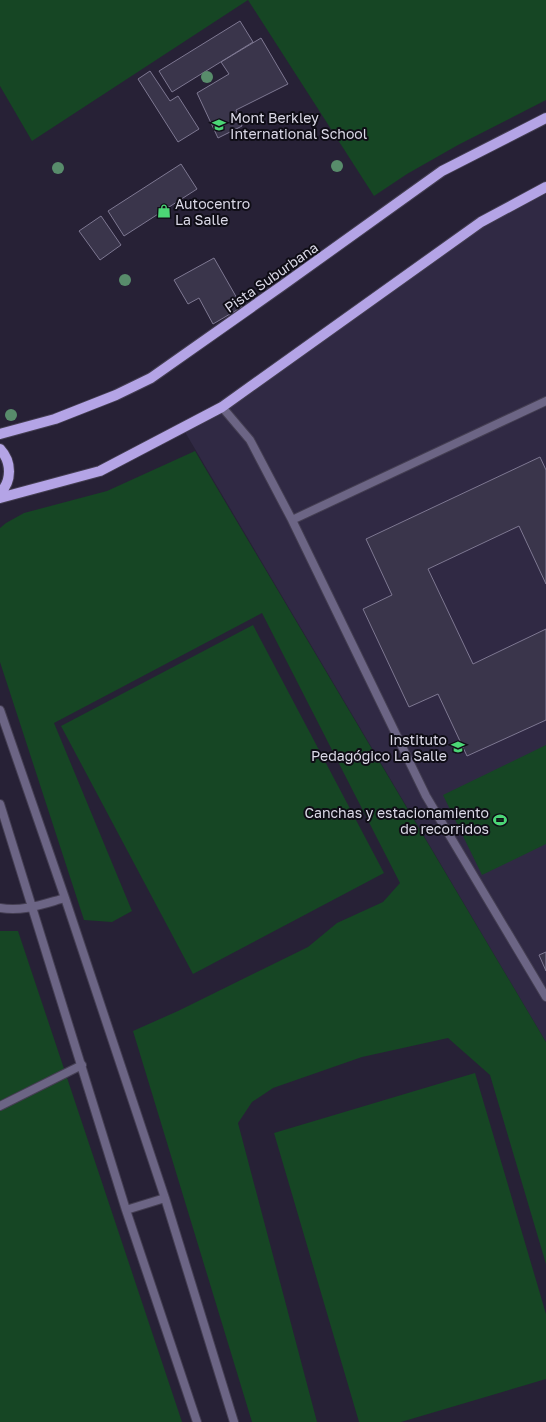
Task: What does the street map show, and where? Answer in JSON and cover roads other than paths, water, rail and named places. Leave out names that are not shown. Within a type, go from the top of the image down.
[{"type":"main road","name":"Pista Suburbana","points":[[0,434],[55,419],[116,395],[151,378],[442,171],[546,118]]},
{"type":"main road","points":[[0,498],[100,471],[222,407],[481,222],[546,187]]},
{"type":"main road","points":[[0,450],[7,460],[10,470],[8,481],[4,490],[0,493]]},
{"type":"lane","points":[[292,520],[546,401]]},
{"type":"lane","points":[[222,407],[250,440],[292,520],[426,796],[546,997]]},
{"type":"lane","points":[[0,710],[65,898],[165,1198],[234,1422]]},
{"type":"lane","points":[[0,804],[31,908],[82,1065],[126,1210],[197,1422]]},
{"type":"lane","points":[[0,908],[10,910],[31,908],[65,898]]},
{"type":"lane","points":[[0,1106],[82,1065]]},
{"type":"lane","points":[[126,1210],[165,1198]]},
{"type":"place","name":"Mont Berkley International School","points":[[219,125]]},
{"type":"place","name":"Autocentro La Salle","points":[[164,211]]},
{"type":"place","name":"Instituto Pedagógico La Salle","points":[[458,747]]},
{"type":"place","name":"Canchas y estacionamiento de recorridos","points":[[500,820]]}]
